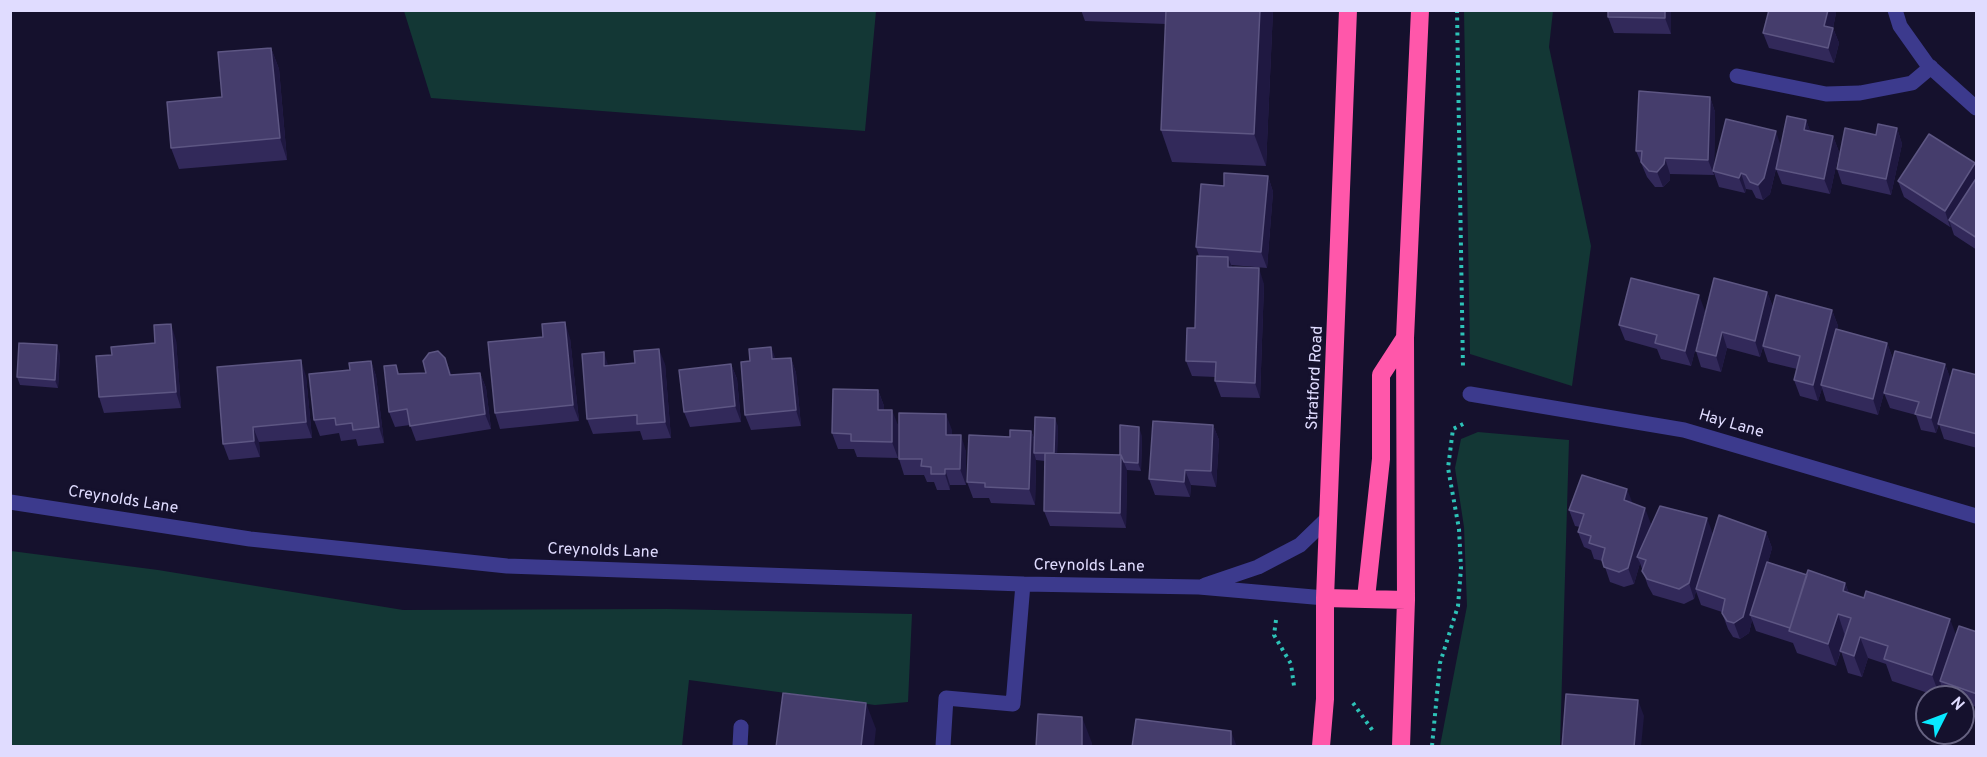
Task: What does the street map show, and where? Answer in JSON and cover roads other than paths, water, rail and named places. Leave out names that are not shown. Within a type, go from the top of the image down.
[{"type":"highway","name":"Stratford Road","points":[[1321,747],[1325,699],[1325,598],[1348,10]]},
{"type":"highway","points":[[1401,743],[1406,600],[1404,338],[1420,10]]},
{"type":"highway","points":[[1366,598],[1381,459],[1381,375],[1404,338]]},
{"type":"highway","points":[[1325,598],[1406,600]]},
{"type":"street","points":[[1895,10],[1900,26],[1931,67],[1977,108]]},
{"type":"street","points":[[1737,76],[1826,94],[1860,93],[1912,83],[1931,67]]},
{"type":"street","name":"Hay Lane","points":[[1470,394],[1684,430],[1977,516]]},
{"type":"street","name":"Creynolds Lane","points":[[10,502],[250,539],[507,566],[1023,584],[1199,587],[1325,598]]},
{"type":"street","name":"Creynolds Lane","points":[[1199,587],[1258,567],[1300,545],[1329,517]]},
{"type":"street","points":[[943,747],[946,698],[1013,704],[1023,584]]},
{"type":"street","points":[[740,747],[741,727]]}]
